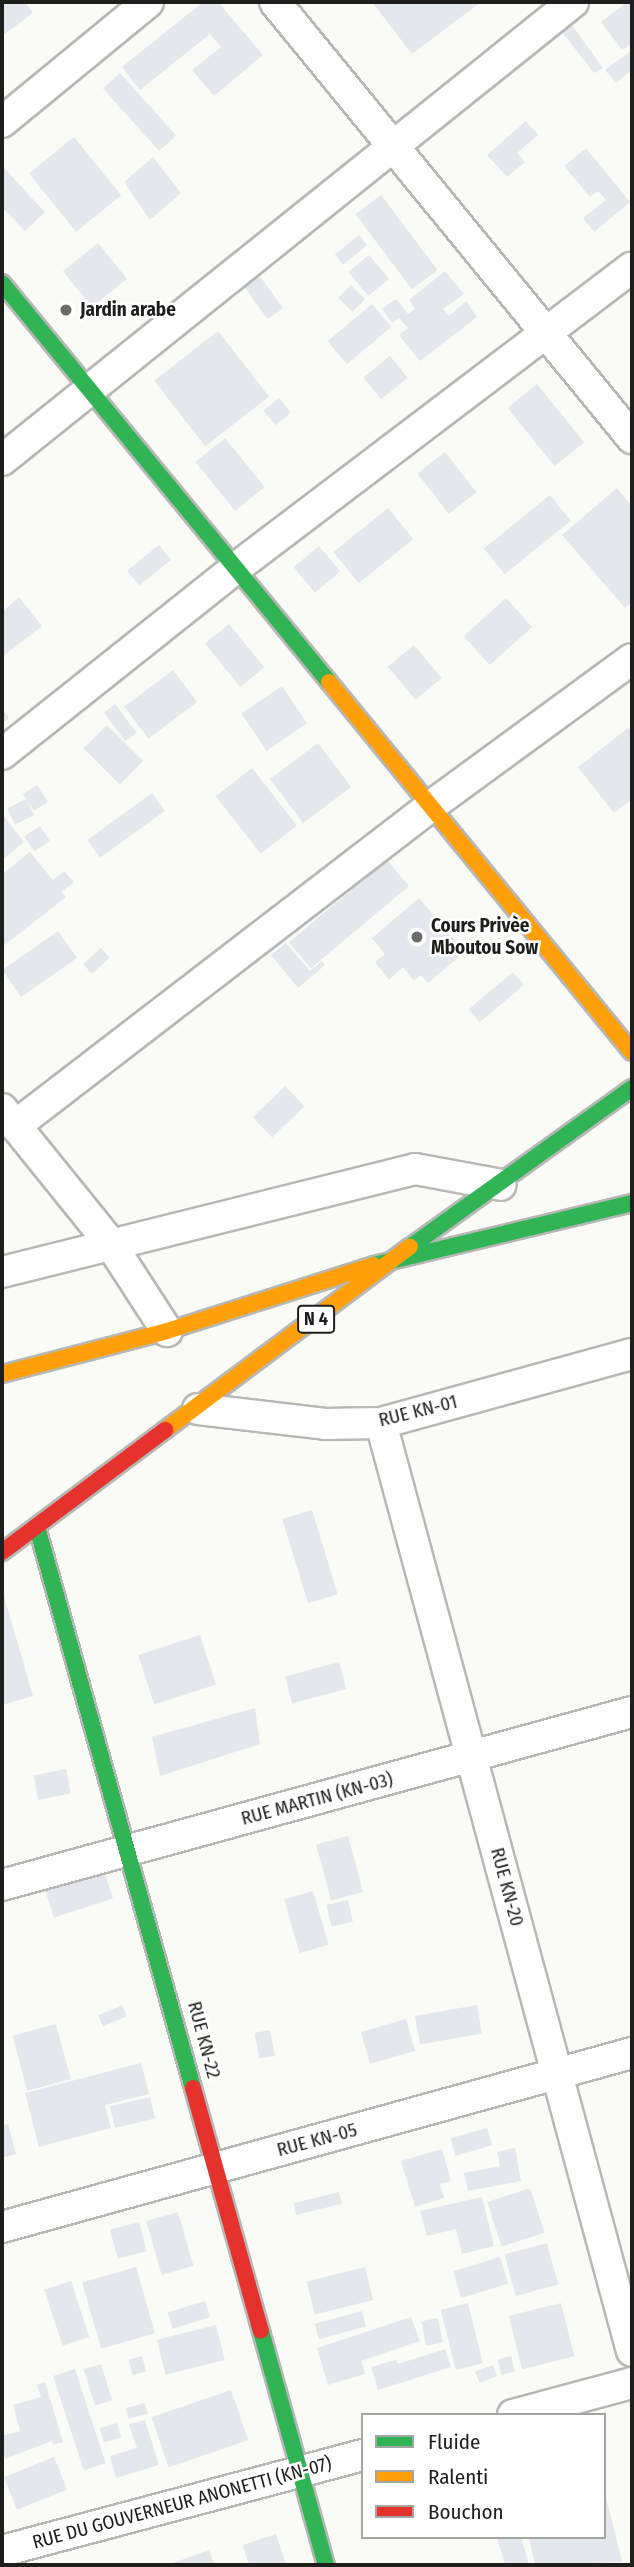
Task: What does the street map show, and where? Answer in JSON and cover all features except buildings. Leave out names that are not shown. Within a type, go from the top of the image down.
[{"type":"street","points":[[2,122],[148,2]]},
{"type":"street","points":[[275,2],[632,438]]},
{"type":"street","points":[[2,460],[573,2]]},
{"type":"street","points":[[2,754],[236,568],[632,267]]},
{"type":"street","points":[[2,283],[632,1052]]},
{"type":"street","points":[[167,1331],[110,1243],[9,1117],[632,659]]},
{"type":"street","name":"N 4","points":[[2,1552],[198,1409],[393,1259],[501,1185],[632,1088]]},
{"type":"street","points":[[2,1272],[415,1169],[501,1185]]},
{"type":"street","points":[[2,1374],[167,1331],[393,1259],[632,1203]]},
{"type":"street","name":"RUE KN-01","points":[[198,1409],[325,1424],[381,1423],[632,1354]]},
{"type":"street","name":"RUE KN-20","points":[[381,1423],[632,2351]]},
{"type":"street","name":"RUE KN-22","points":[[37,1527],[130,1850],[326,2565]]},
{"type":"street","name":"RUE MARTIN (KN-03)","points":[[2,1885],[632,1712]]},
{"type":"street","name":"RUE KN-05","points":[[2,2227],[632,2053]]},
{"type":"street","points":[[520,2413],[632,2383]]},
{"type":"street","name":"RUE DU GOUVERNEUR ANONETTI (KN-07)","points":[[2,2551],[361,2456]]},
{"type":"traffic: fast","points":[[2,283],[329,682]]},
{"type":"traffic: fast","points":[[410,1247],[632,1088]]},
{"type":"traffic: fast","points":[[374,1265],[632,1203]]},
{"type":"traffic: fast","points":[[37,1527],[193,2088]]},
{"type":"traffic: fast","points":[[261,2331],[326,2565]]},
{"type":"traffic: slow","points":[[329,682],[632,1052]]},
{"type":"traffic: slow","points":[[165,1430],[410,1247]]},
{"type":"traffic: slow","points":[[2,1374],[167,1331],[374,1265]]},
{"type":"traffic: jam","points":[[2,1552],[165,1430]]},
{"type":"traffic: jam","points":[[193,2088],[261,2331]]},
{"type":"place","name":"Jardin arabe","points":[[66,310]]},
{"type":"place","name":"Cours Privèe Mboutou Sow","points":[[417,937]]}]
